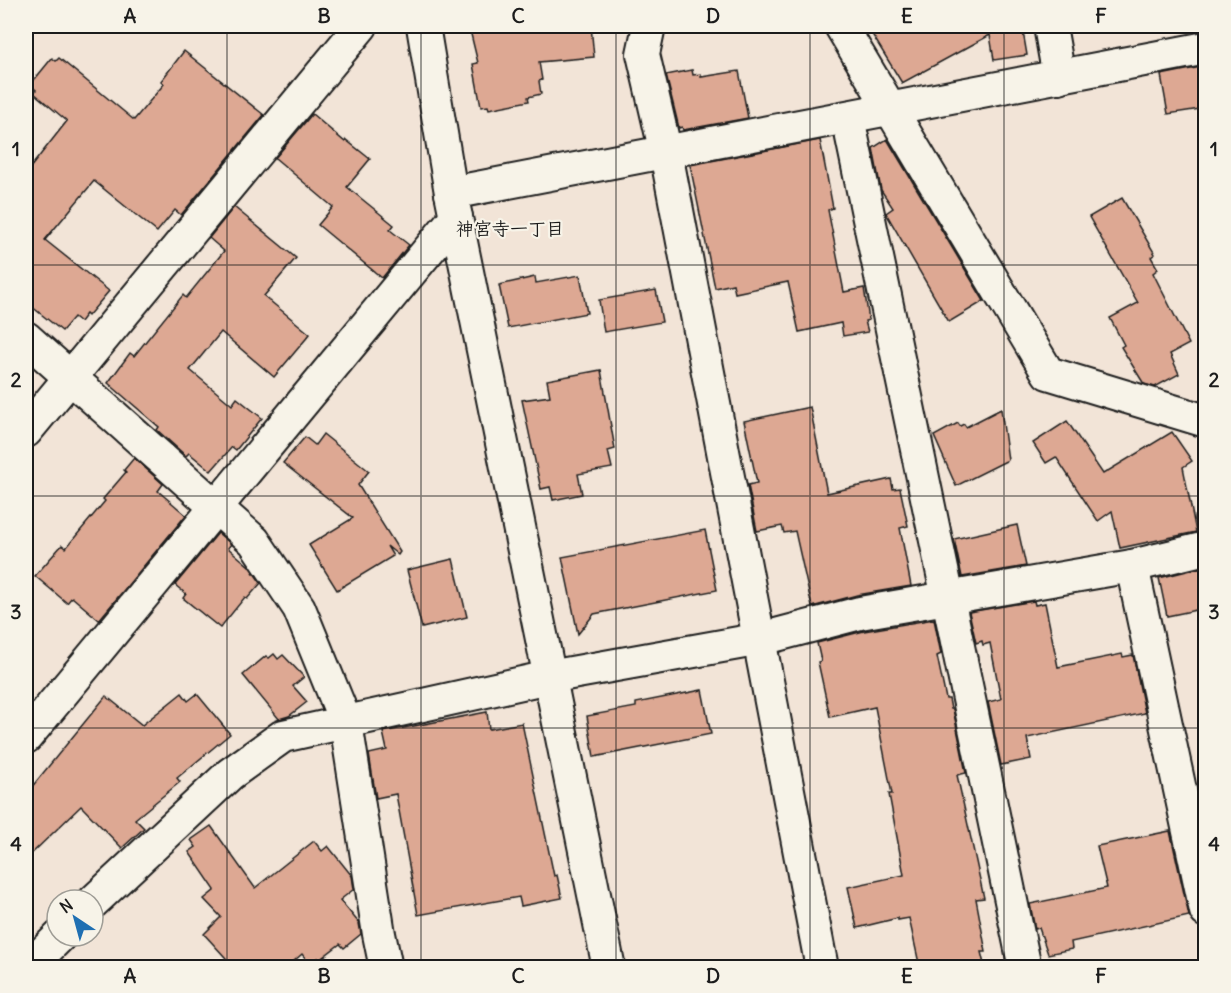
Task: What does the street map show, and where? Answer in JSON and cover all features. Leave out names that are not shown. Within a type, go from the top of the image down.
[{"type":"street","points":[[26,431],[361,26]]},
{"type":"street","points":[[423,26],[454,205],[609,968]]},
{"type":"street","points":[[648,26],[643,54],[666,153],[822,968]]},
{"type":"street","points":[[841,26],[1047,373],[1206,421]]},
{"type":"street","points":[[1050,26],[1059,77]]},
{"type":"street","points":[[26,737],[216,507],[454,205],[666,153],[1206,48]]},
{"type":"street","points":[[848,118],[1025,968]]},
{"type":"street","points":[[26,338],[254,541],[299,608],[346,723],[386,968]]},
{"type":"street","points":[[105,891],[230,774],[283,736],[549,677],[760,639],[860,614],[1132,566],[1206,548]]},
{"type":"street","points":[[1132,566],[1206,911]]},
{"type":"street","points":[[28,968],[48,948]]},
{"type":"building","points":[[469,26],[591,26],[594,57],[539,62],[542,80],[539,81],[541,94],[528,97],[529,101],[489,109],[488,106],[481,107],[473,64],[478,63]]},
{"type":"building","points":[[867,26],[1022,26],[1027,55],[994,60],[990,35],[902,83]]},
{"type":"building","points":[[184,51],[264,115],[181,215],[175,210],[157,232],[94,181],[45,240],[109,291],[88,316],[86,314],[80,322],[74,317],[62,331],[26,302],[26,173],[67,121],[34,93],[36,90],[30,85],[52,58],[56,61],[59,58],[134,120],[164,84],[161,81]]},
{"type":"building","points":[[1206,66],[1206,108],[1168,114],[1161,75]]},
{"type":"building","points":[[692,70],[693,75],[701,74],[701,77],[739,71],[748,118],[683,130],[682,127],[679,128],[666,75]]},
{"type":"building","points":[[312,114],[345,142],[346,140],[370,159],[347,187],[394,225],[390,230],[409,245],[382,278],[318,225],[333,207],[275,158]]},
{"type":"building","points":[[887,139],[984,301],[949,322],[886,213],[893,208],[881,190],[873,148]]},
{"type":"building","points":[[820,140],[833,208],[828,210],[844,292],[864,288],[869,320],[865,321],[868,332],[843,336],[841,323],[799,332],[788,282],[735,293],[733,284],[715,288],[690,165]]},
{"type":"building","points":[[1122,198],[1155,254],[1151,257],[1158,269],[1153,273],[1189,344],[1170,354],[1179,374],[1155,387],[1144,384],[1121,347],[1124,345],[1110,318],[1138,303],[1089,217]]},
{"type":"building","points":[[234,207],[296,258],[264,296],[310,334],[274,377],[221,332],[190,370],[232,405],[237,398],[262,418],[236,450],[232,447],[211,471],[189,453],[186,456],[157,430],[159,427],[108,383],[130,353],[134,356],[183,295],[186,298],[224,251],[209,238]]},
{"type":"building","points":[[580,275],[587,313],[508,328],[499,285],[535,277],[536,283]]},
{"type":"building","points":[[656,290],[662,322],[604,332],[599,300]]},
{"type":"building","points":[[601,370],[615,449],[608,451],[612,468],[578,474],[582,494],[553,500],[550,487],[541,489],[522,400],[550,396],[547,380]]},
{"type":"building","points":[[810,407],[827,493],[891,479],[893,489],[900,488],[908,526],[900,528],[911,586],[857,595],[812,607],[795,531],[784,533],[782,526],[757,531],[748,485],[757,483],[744,421]]},
{"type":"building","points":[[1001,409],[1008,460],[956,486],[934,436],[958,423],[966,427]]},
{"type":"building","points":[[1067,421],[1103,474],[1172,432],[1192,461],[1183,467],[1196,532],[1120,548],[1112,511],[1098,521],[1056,457],[1046,463],[1033,443]]},
{"type":"building","points":[[323,434],[369,471],[358,485],[400,552],[398,555],[387,546],[393,556],[337,590],[309,545],[353,518],[283,463],[305,437],[315,445]]},
{"type":"building","points":[[134,458],[163,484],[158,491],[186,515],[99,620],[72,597],[67,603],[35,576],[62,545],[66,548],[105,501],[103,499],[126,472],[124,470]]},
{"type":"building","points":[[1017,525],[1026,566],[962,577],[954,539]]},
{"type":"building","points":[[705,530],[717,590],[594,614],[578,634],[562,557]]},
{"type":"building","points":[[218,533],[231,544],[228,548],[249,566],[261,583],[247,599],[245,597],[220,628],[183,598],[186,594],[175,585]]},
{"type":"building","points":[[453,559],[467,617],[422,628],[407,570]]},
{"type":"building","points":[[1203,567],[1206,569],[1206,608],[1167,616],[1159,578]]},
{"type":"building","points":[[1034,601],[1035,605],[1045,603],[1058,667],[1122,654],[1123,657],[1133,655],[1145,713],[1027,738],[1031,759],[1001,765],[988,702],[1001,699],[990,643],[983,645],[982,641],[976,643],[969,612]]},
{"type":"building","points":[[934,619],[941,654],[937,656],[946,699],[949,699],[951,709],[953,709],[966,773],[957,775],[984,898],[976,899],[986,952],[981,952],[985,968],[920,968],[909,918],[898,920],[898,918],[857,928],[848,887],[904,875],[889,794],[892,794],[875,707],[830,717],[818,662],[821,661],[817,643],[864,631]]},
{"type":"building","points":[[274,654],[278,659],[283,655],[304,677],[293,686],[307,702],[289,716],[279,719],[243,675],[266,656],[269,658]]},
{"type":"building","points":[[702,690],[711,734],[594,757],[587,716],[636,707],[636,703]]},
{"type":"building","points":[[182,693],[188,701],[197,694],[230,734],[177,778],[180,782],[135,819],[144,828],[122,848],[81,806],[26,859],[26,794],[106,696],[142,725]]},
{"type":"building","points":[[487,712],[489,729],[522,723],[554,876],[557,875],[562,898],[521,906],[519,897],[418,915],[396,794],[376,798],[369,754],[387,750],[383,732]]},
{"type":"building","points":[[211,826],[255,888],[314,841],[322,851],[328,846],[352,876],[354,889],[340,900],[359,923],[361,934],[344,948],[340,944],[310,964],[302,954],[286,968],[235,968],[204,934],[221,917],[204,899],[215,890],[189,852],[196,847],[191,840]]},
{"type":"building","points":[[1170,831],[1189,916],[1071,942],[1072,949],[1048,954],[1039,928],[1035,929],[1030,904],[1107,888],[1097,846]]},
{"type":"district","name":"神宮寺一丁目","points":[[510,228]]}]
